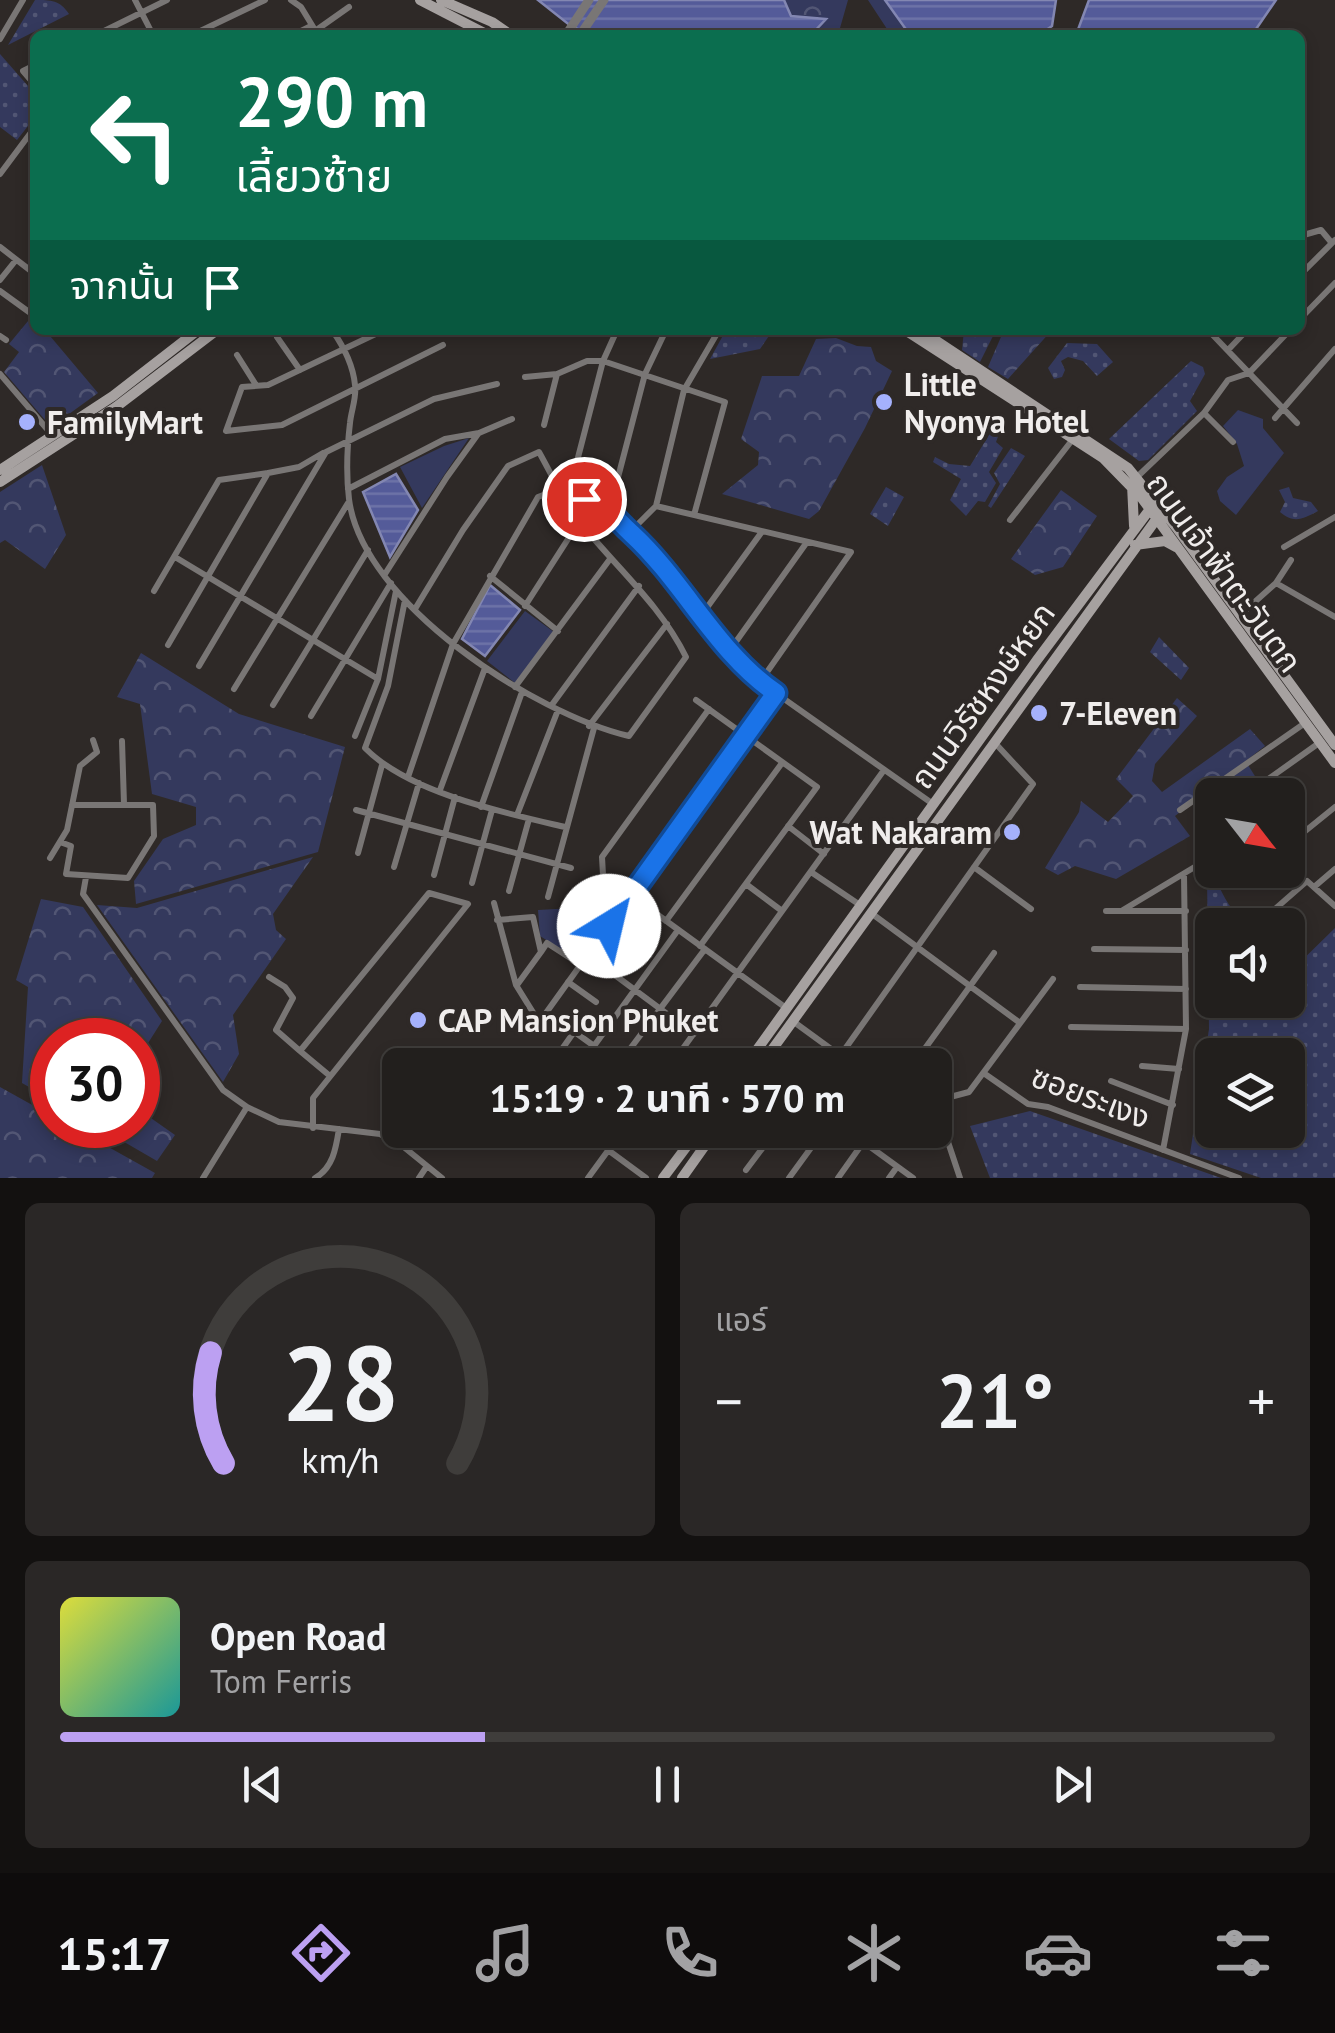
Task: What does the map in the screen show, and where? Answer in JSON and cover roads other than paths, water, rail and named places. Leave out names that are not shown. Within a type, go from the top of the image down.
[{"type":"main road","points":[[420,0],[478,30]]},
{"type":"main road","points":[[442,0],[504,30]]},
{"type":"main road","points":[[0,470],[54,436],[191,335]]},
{"type":"main road","points":[[0,482],[116,407],[210,335]]},
{"type":"main road","name":"ถนนเจ้าฟ้าตะวันตก","points":[[913,335],[1134,482]]},
{"type":"main road","name":"ถนนเจ้าฟ้าตะวันตก","points":[[928,335],[1105,450],[1156,509],[1335,745]]},
{"type":"main road","points":[[1134,482],[1134,528]]},
{"type":"main road","name":"ถนนเจ้าฟ้าตะวันตก","points":[[1156,509],[1180,550],[1335,763]]},
{"type":"main road","name":"ถนนวิรัชหงษ์หยก","points":[[758,1048],[1134,528],[1156,509]]},
{"type":"main road","name":"ถนนวิรัชหงษ์หยก","points":[[773,1048],[1048,668],[1156,509]]},
{"type":"main road","points":[[1135,545],[1165,541],[1180,550]]},
{"type":"main road","points":[[1037,660],[1048,668]]},
{"type":"main road","points":[[901,851],[911,858]]},
{"type":"main road","points":[[663,1178],[685,1148]]},
{"type":"main road","points":[[682,1178],[703,1148]]},
{"type":"street","points":[[0,39],[23,0]]},
{"type":"street","points":[[135,0],[150,30]]},
{"type":"street","points":[[106,30],[168,0]]},
{"type":"street","points":[[203,30],[266,0]]},
{"type":"street","points":[[292,0],[314,30]]},
{"type":"street","points":[[569,30],[589,0]]},
{"type":"street","points":[[583,30],[604,0]]},
{"type":"street","points":[[316,30],[350,6]]},
{"type":"street","points":[[0,174],[30,135]]},
{"type":"street","points":[[1305,235],[1321,230],[1333,242],[1305,270]]},
{"type":"street","points":[[0,247],[30,270]]},
{"type":"street","points":[[0,280],[16,260]]},
{"type":"street","points":[[1305,315],[1335,283]]},
{"type":"street","points":[[0,291],[29,312]]},
{"type":"street","points":[[336,335],[346,349],[356,388],[348,442],[349,500],[368,550],[405,600],[453,644],[519,689],[592,727],[629,736],[686,658],[639,586],[579,522],[539,452],[508,466],[415,609]]},
{"type":"street","points":[[374,335],[268,386],[242,387],[226,431],[282,424],[442,345]]},
{"type":"street","points":[[614,335],[603,361],[573,486],[584,499],[610,508],[653,552],[760,682],[934,804]]},
{"type":"street","points":[[610,508],[644,374],[664,335]]},
{"type":"street","points":[[630,532],[656,506],[684,390],[716,335]]},
{"type":"street","points":[[1213,335],[1297,423]]},
{"type":"street","points":[[1228,350],[1242,335]]},
{"type":"street","points":[[1134,482],[1204,412],[1228,380],[1249,373],[1285,335]]},
{"type":"street","points":[[277,337],[300,370]]},
{"type":"street","points":[[1275,418],[1335,349]]},
{"type":"street","points":[[238,355],[257,386]]},
{"type":"street","points":[[525,377],[556,374],[587,360],[603,361],[725,402],[694,515]]},
{"type":"street","points":[[0,374],[54,436]]},
{"type":"street","points":[[544,425],[556,374]]},
{"type":"street","points":[[154,591],[218,480],[299,466],[434,399],[498,384]]},
{"type":"street","points":[[1204,412],[1234,442]]},
{"type":"street","points":[[348,489],[445,439],[479,433],[512,419]]},
{"type":"street","points":[[385,574],[446,476],[479,433]]},
{"type":"street","points":[[1010,520],[1073,439]]},
{"type":"street","points":[[199,666],[326,452]]},
{"type":"street","points":[[168,645],[268,472]]},
{"type":"street","points":[[408,777],[453,644],[538,497],[559,489]]},
{"type":"street","points":[[234,689],[349,500]]},
{"type":"street","points":[[656,506],[851,552],[760,682]]},
{"type":"street","points":[[1284,547],[1335,517]]},
{"type":"street","points":[[524,606],[579,522]]},
{"type":"street","points":[[703,614],[761,533]]},
{"type":"street","points":[[730,650],[807,542]]},
{"type":"street","points":[[273,705],[368,550]]},
{"type":"street","points":[[175,556],[378,679]]},
{"type":"street","points":[[481,807],[519,689],[610,558]]},
{"type":"street","points":[[1239,616],[1276,582],[1292,560]]},
{"type":"street","points":[[490,576],[558,631]]},
{"type":"street","points":[[1276,582],[1335,616]]},
{"type":"street","points":[[311,716],[393,586]]},
{"type":"street","points":[[356,736],[378,679],[393,586]]},
{"type":"street","points":[[518,815],[554,708],[639,586]]},
{"type":"street","points":[[405,600],[388,686],[365,748],[382,765],[455,798],[565,827]]},
{"type":"street","points":[[548,897],[592,727],[667,624]]},
{"type":"street","points":[[440,790],[485,668]]},
{"type":"street","points":[[533,1031],[776,693]]},
{"type":"street","points":[[629,1048],[817,786],[696,700]]},
{"type":"street","points":[[709,710],[602,857],[603,875],[786,1008]]},
{"type":"street","points":[[1180,810],[1304,723]]},
{"type":"street","points":[[50,858],[67,830],[80,766],[97,752],[93,740]]},
{"type":"street","points":[[122,741],[124,804]]},
{"type":"street","points":[[846,1048],[1033,784],[994,742]]},
{"type":"street","points":[[1270,778],[1320,743]]},
{"type":"street","points":[[666,921],[782,763]]},
{"type":"street","points":[[358,853],[382,765]]},
{"type":"street","points":[[683,1048],[884,770]]},
{"type":"street","points":[[394,867],[419,783]]},
{"type":"street","points":[[434,875],[455,798]]},
{"type":"street","points":[[60,842],[71,846],[66,874],[128,878],[154,836],[153,805],[72,806]]},
{"type":"street","points":[[1305,831],[1335,807]]},
{"type":"street","points":[[356,810],[571,868]]},
{"type":"street","points":[[472,883],[492,810]]},
{"type":"street","points":[[509,890],[528,819]]},
{"type":"street","points":[[788,826],[824,854]]},
{"type":"street","points":[[974,867],[1031,909]]},
{"type":"street","points":[[1123,910],[1195,868]]},
{"type":"street","points":[[1314,887],[1335,869]]},
{"type":"street","points":[[811,872],[860,905]]},
{"type":"street","points":[[1163,1150],[1186,1029],[1184,874]]},
{"type":"street","points":[[86,876],[83,894],[223,1090],[278,1122],[380,1134],[400,1144],[442,1178]]},
{"type":"street","points":[[1276,908],[1305,882],[1335,906]]},
{"type":"street","points":[[746,884],[782,911]]},
{"type":"street","points":[[300,1051],[428,892],[468,904],[313,1098],[313,1128]]},
{"type":"street","points":[[494,903],[517,985],[540,1022]]},
{"type":"street","points":[[1106,911],[1186,911]]},
{"type":"street","points":[[871,913],[1020,1023]]},
{"type":"street","points":[[496,920],[533,918],[541,952]]},
{"type":"street","points":[[609,926],[637,946]]},
{"type":"street","points":[[547,1012],[594,1046],[678,930]]},
{"type":"street","points":[[517,985],[547,942],[581,965]]},
{"type":"street","points":[[1094,949],[1186,950]]},
{"type":"street","points":[[925,1048],[994,953]]},
{"type":"street","points":[[588,955],[694,1034]]},
{"type":"street","points":[[268,978],[285,987],[293,998],[276,1030],[330,1076]]},
{"type":"street","points":[[952,1097],[969,1092],[1053,980]]},
{"type":"street","points":[[568,982],[596,1002]]},
{"type":"street","points":[[1080,987],[1186,988]]},
{"type":"street","points":[[793,1021],[829,1048]]},
{"type":"street","points":[[1071,1026],[1186,1029]]},
{"type":"street","points":[[563,1048],[574,1032]]},
{"type":"street","points":[[1142,1066],[1179,1068]]},
{"type":"street","name":"ซอยระเงง","points":[[984,1074],[1028,1104],[1048,1107],[1239,1178]]},
{"type":"street","points":[[1110,1082],[1174,1105]]},
{"type":"street","points":[[203,1178],[247,1107]]},
{"type":"street","points":[[315,1178],[335,1154],[339,1129]]},
{"type":"street","points":[[746,1170],[762,1148]]},
{"type":"street","points":[[789,1178],[811,1148]]},
{"type":"street","points":[[838,1178],[859,1148]]},
{"type":"street","points":[[871,1148],[913,1178]]},
{"type":"street","points":[[950,1148],[960,1178]]},
{"type":"street","points":[[588,1178],[608,1150],[646,1178]]},
{"type":"street","points":[[419,1178],[427,1166]]},
{"type":"street","points":[[889,1178],[897,1167]]},
{"type":"place","name":"Little Nyonya Hotel","points":[[884,402]]},
{"type":"place","name":"FamilyMart","points":[[27,422]]},
{"type":"place","name":"7-Eleven","points":[[1039,713]]},
{"type":"place","name":"Wat Nakaram","points":[[1012,832]]},
{"type":"place","name":"CAP Mansion Phuket","points":[[418,1020]]}]
